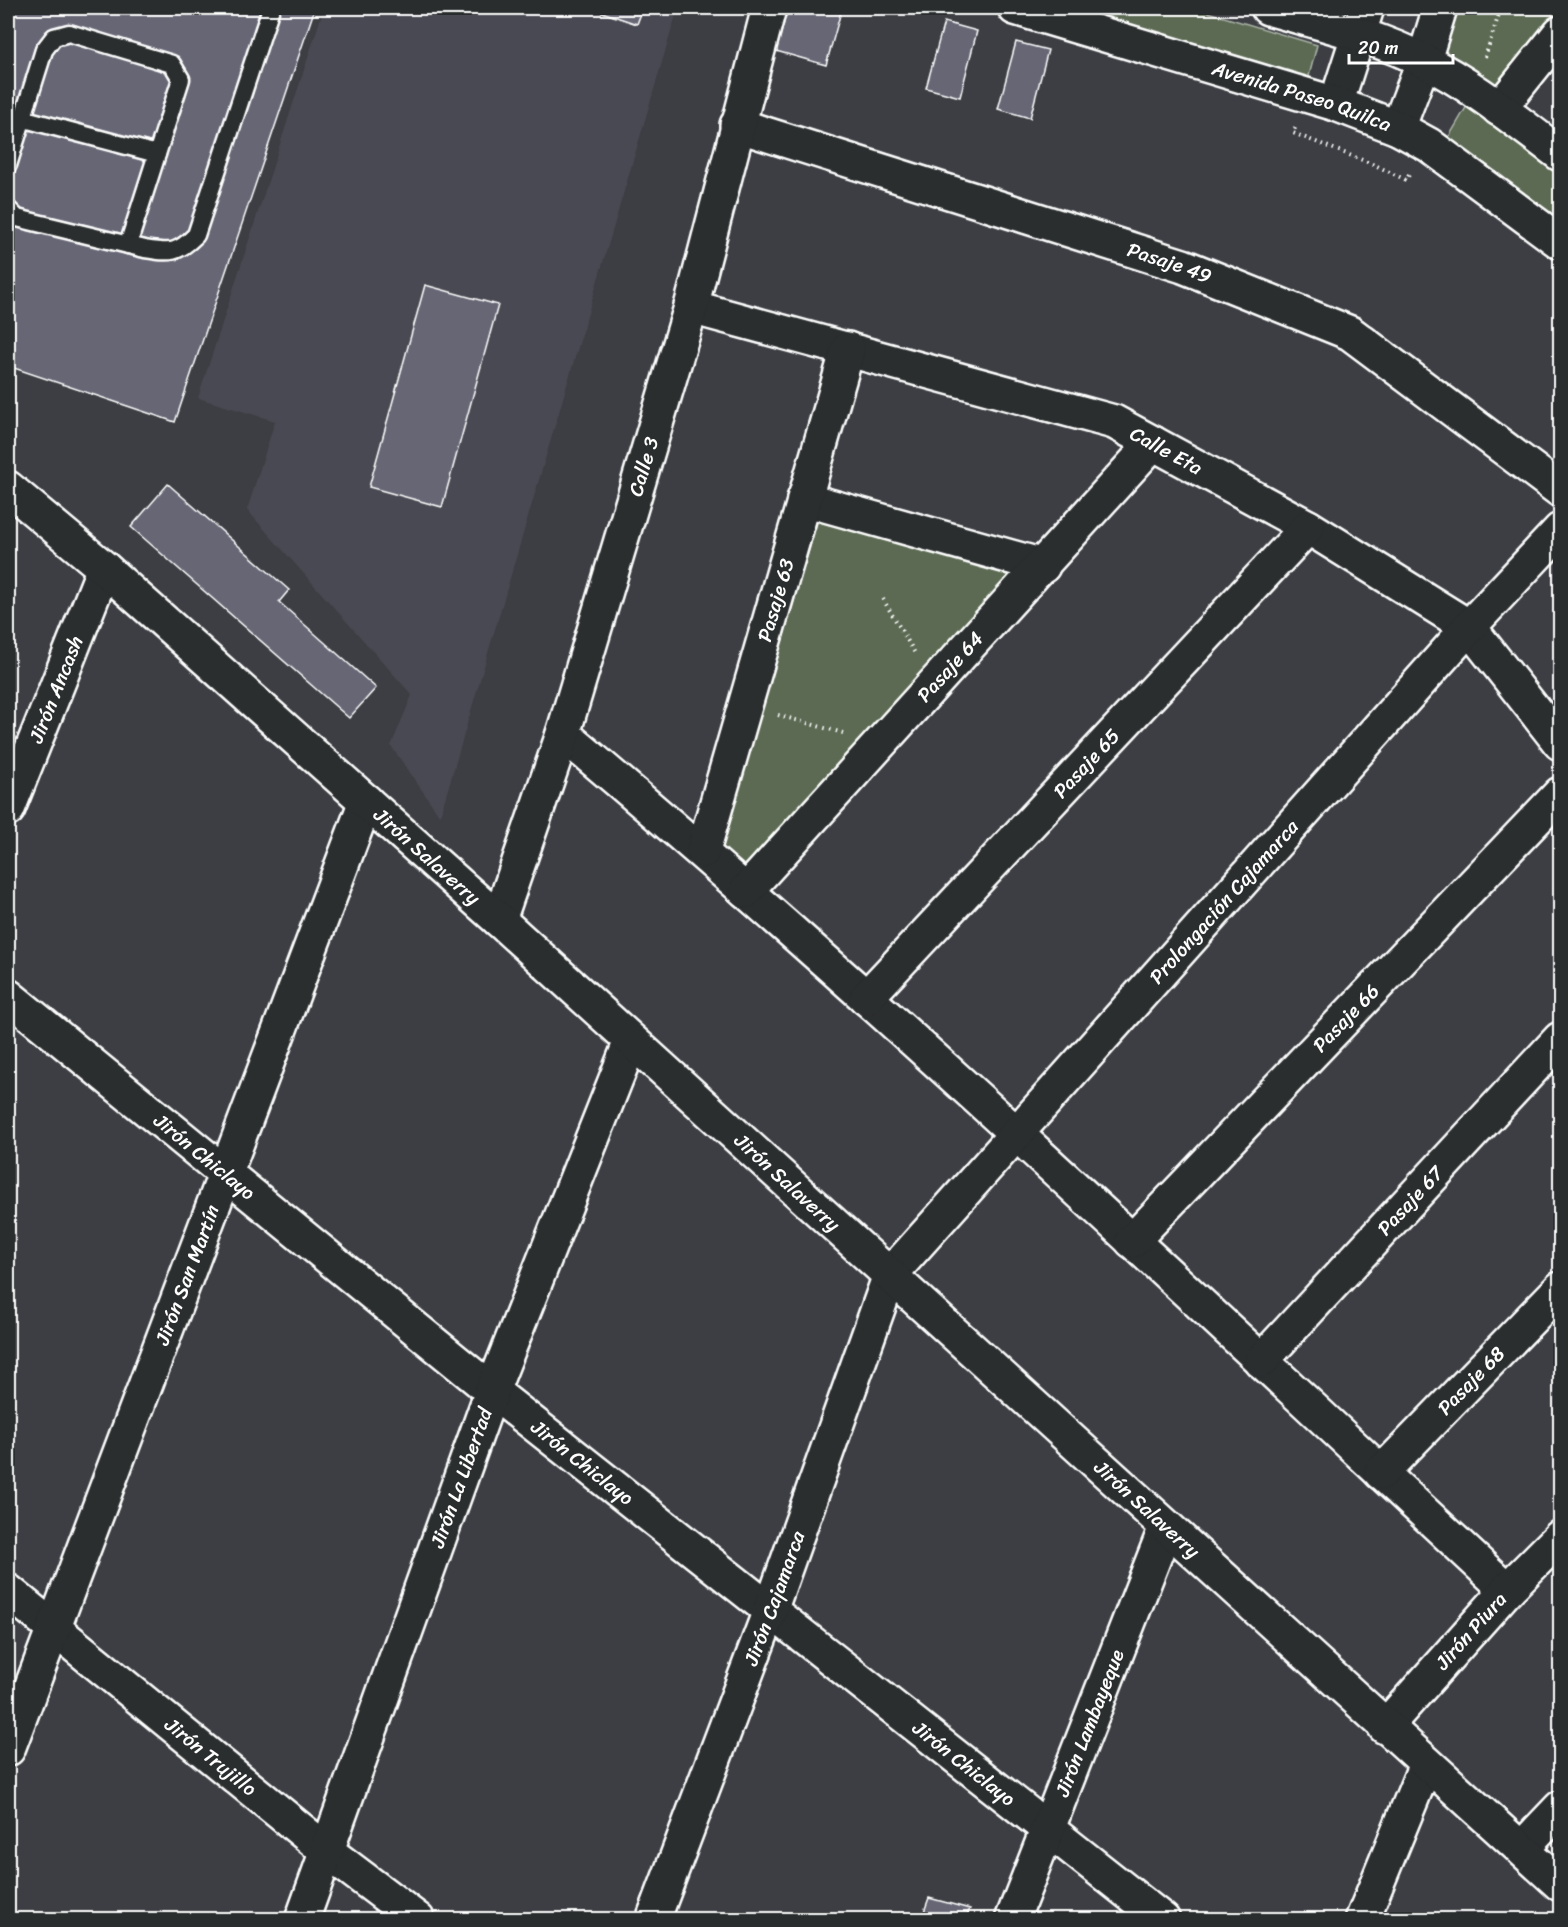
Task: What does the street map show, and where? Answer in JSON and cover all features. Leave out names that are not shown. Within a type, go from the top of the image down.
[{"type":"street","name":"Calle 3","points":[[499,920],[563,734],[691,307],[769,8]]},
{"type":"street","name":"Avenida Paseo Quilca","points":[[1015,8],[1336,104],[1398,128],[1429,145],[1560,242]]},
{"type":"street","points":[[1268,8],[1363,21],[1499,109],[1560,154]]},
{"type":"street","points":[[1398,128],[1424,60],[1440,8]]},
{"type":"street","points":[[1336,104],[1363,21]]},
{"type":"street","points":[[1499,109],[1560,33]]},
{"type":"street","name":"Pasaje 49","points":[[737,125],[1183,266],[1350,333],[1560,490]]},
{"type":"street","name":"Calle Eta","points":[[691,307],[1114,422],[1308,527],[1469,627],[1560,743]]},
{"type":"street","name":"Pasaje 63","points":[[703,851],[848,349]]},
{"type":"street","name":"Pasaje 64","points":[[746,891],[1043,566],[1152,443]]},
{"type":"street","name":"Jirón Salaverry","points":[[8,488],[104,568],[499,920],[1560,1884]]},
{"type":"street","points":[[804,500],[1043,566]]},
{"type":"street","name":"Pasaje 65","points":[[866,998],[1308,527]]},
{"type":"street","name":"Prolongación Cajamarca","points":[[890,1275],[1469,627],[1560,530]]},
{"type":"street","name":"Jirón Ancash","points":[[8,809],[104,568]]},
{"type":"street","points":[[563,734],[703,851],[1016,1134],[1507,1590]]},
{"type":"street","name":"Pasaje 66","points":[[1132,1241],[1560,794]]},
{"type":"street","name":"Jirón San Martín","points":[[8,1749],[366,801]]},
{"type":"street","name":"Jirón Chiclayo","points":[[8,996],[492,1391],[771,1608],[1163,1920]]},
{"type":"street","name":"Pasaje 67","points":[[1261,1362],[1560,1039]]},
{"type":"street","name":"Jirón La Libertad","points":[[302,1920],[492,1391],[631,1041]]},
{"type":"street","name":"Jirón Cajamarca","points":[[653,1920],[771,1608],[890,1275]]},
{"type":"street","name":"Pasaje 68","points":[[1381,1473],[1560,1289]]},
{"type":"street","name":"Jirón Lambayeque","points":[[1012,1920],[1166,1527]]},
{"type":"street","name":"Jirón Piura","points":[[1385,1727],[1507,1590],[1560,1537]]},
{"type":"street","name":"Jirón Trujillo","points":[[8,1591],[328,1852],[418,1920]]},
{"type":"street","points":[[1362,1920],[1426,1764]]},
{"type":"street","points":[[1522,1848],[1560,1808]]},
{"type":"lane","points":[[8,209],[17,218],[128,245],[165,252],[181,250],[196,234],[271,8]]},
{"type":"lane","points":[[8,165],[44,50],[54,37],[69,33],[172,64],[181,79],[128,245]]},
{"type":"lane","points":[[21,118],[157,154]]},
{"type":"path","points":[[1479,50],[1486,55],[1501,8]]},
{"type":"path","points":[[1293,133],[1376,165],[1406,180]]},
{"type":"path","points":[[884,599],[922,664]]},
{"type":"path","points":[[745,706],[881,743]]},
{"type":"shaded area","points":[[324,8],[678,8],[440,816],[391,746],[412,695],[247,510],[275,421],[198,398]]},
{"type":"green space","points":[[1058,8],[1194,8],[1317,45],[1308,80]]},
{"type":"green space","points":[[1459,8],[1560,8],[1560,27],[1507,92],[1445,51]]},
{"type":"green space","points":[[1468,104],[1560,175],[1560,223],[1447,140]]},
{"type":"green space","points":[[819,516],[1020,577],[745,872],[720,853]]},
{"type":"building","points":[[8,8],[315,8],[175,422],[8,366]]},
{"type":"building","points":[[590,8],[643,8],[637,24]]},
{"type":"building","points":[[788,8],[842,8],[826,65],[776,51]]},
{"type":"building","points":[[944,22],[977,31],[960,97],[926,88]]},
{"type":"building","points":[[1016,42],[1048,50],[1030,118],[998,109]]},
{"type":"building","points":[[425,285],[498,305],[442,507],[369,487]]},
{"type":"building","points":[[168,484],[289,590],[279,602],[376,688],[349,718],[131,527]]},
{"type":"building","points":[[929,1898],[970,1909],[964,1920],[921,1920]]}]
